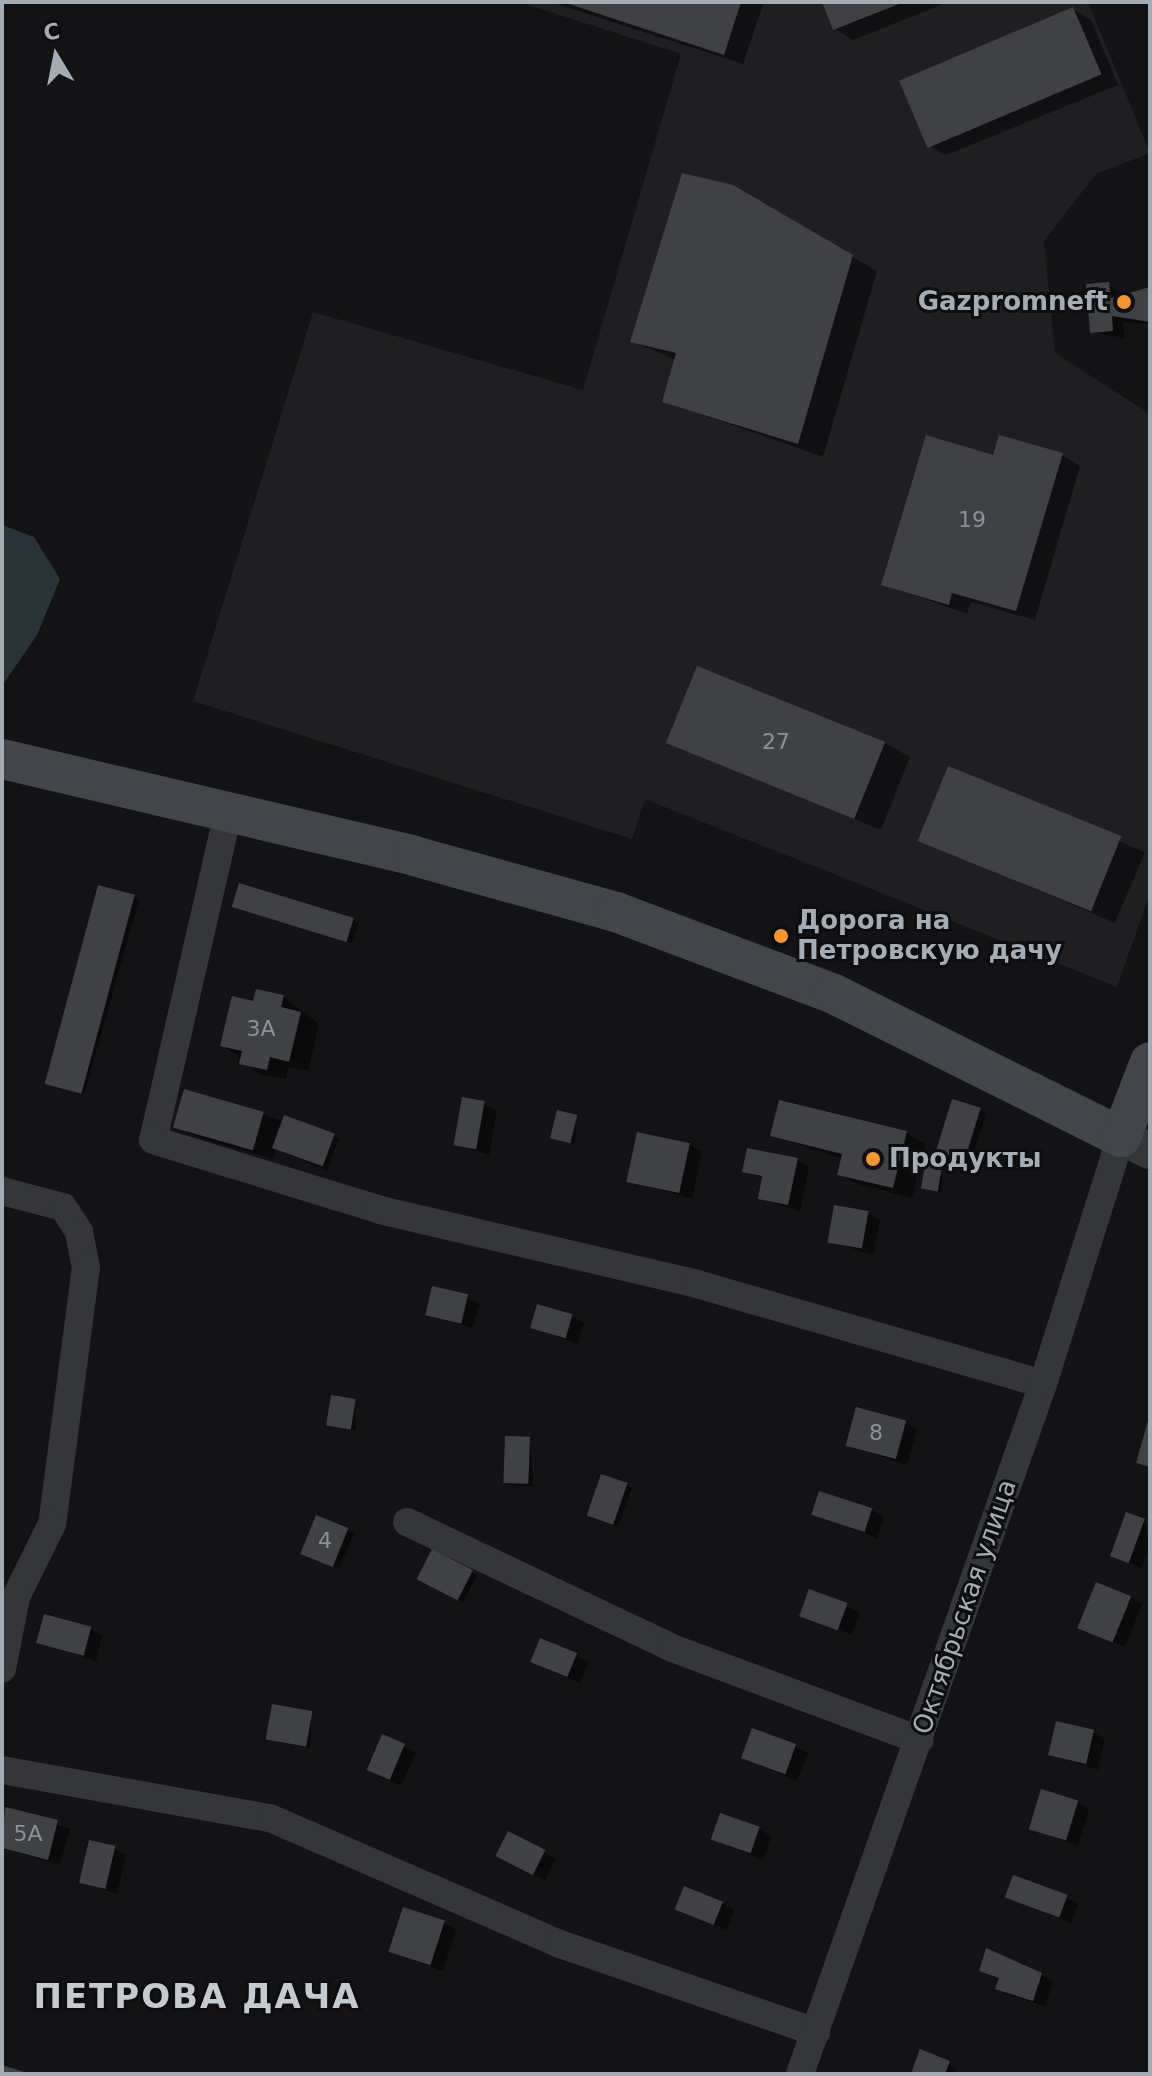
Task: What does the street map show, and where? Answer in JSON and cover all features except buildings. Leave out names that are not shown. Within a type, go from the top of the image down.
[{"type":"main road","points":[[2,759],[523,884],[646,923],[834,994],[1136,1144],[1150,1062]]},
{"type":"street","points":[[228,813],[153,1140],[380,1210],[697,1284],[1043,1384]]},
{"type":"street","name":"Октябрьская улица","points":[[800,2074],[1043,1384],[1136,1144]]},
{"type":"street","points":[[2,1191],[63,1207],[79,1232],[86,1267],[52,1524],[9,1597],[2,1669]]},
{"type":"street","points":[[407,1522],[672,1648],[919,1740]]},
{"type":"street","points":[[2,1770],[270,1818],[560,1944],[816,2032]]},
{"type":"shaded area","points":[[519,2],[1088,2],[1150,153],[1096,174],[1044,241],[1055,353],[1150,414],[1150,893],[1117,987],[645,799],[632,839],[193,701],[313,312],[583,390],[681,54]]},
{"type":"shaded area","points":[[2,525],[34,537],[60,579],[37,635],[2,686]]},
{"type":"place","name":"Gazpromneft","points":[[1124,302]]},
{"type":"place","name":"Дорога на Петровскую дачу","points":[[781,936]]},
{"type":"place","name":"Продукты","points":[[873,1159]]},
{"type":"district","name":"ПЕТРОВА ДАЧА","points":[[197,1997]]}]
